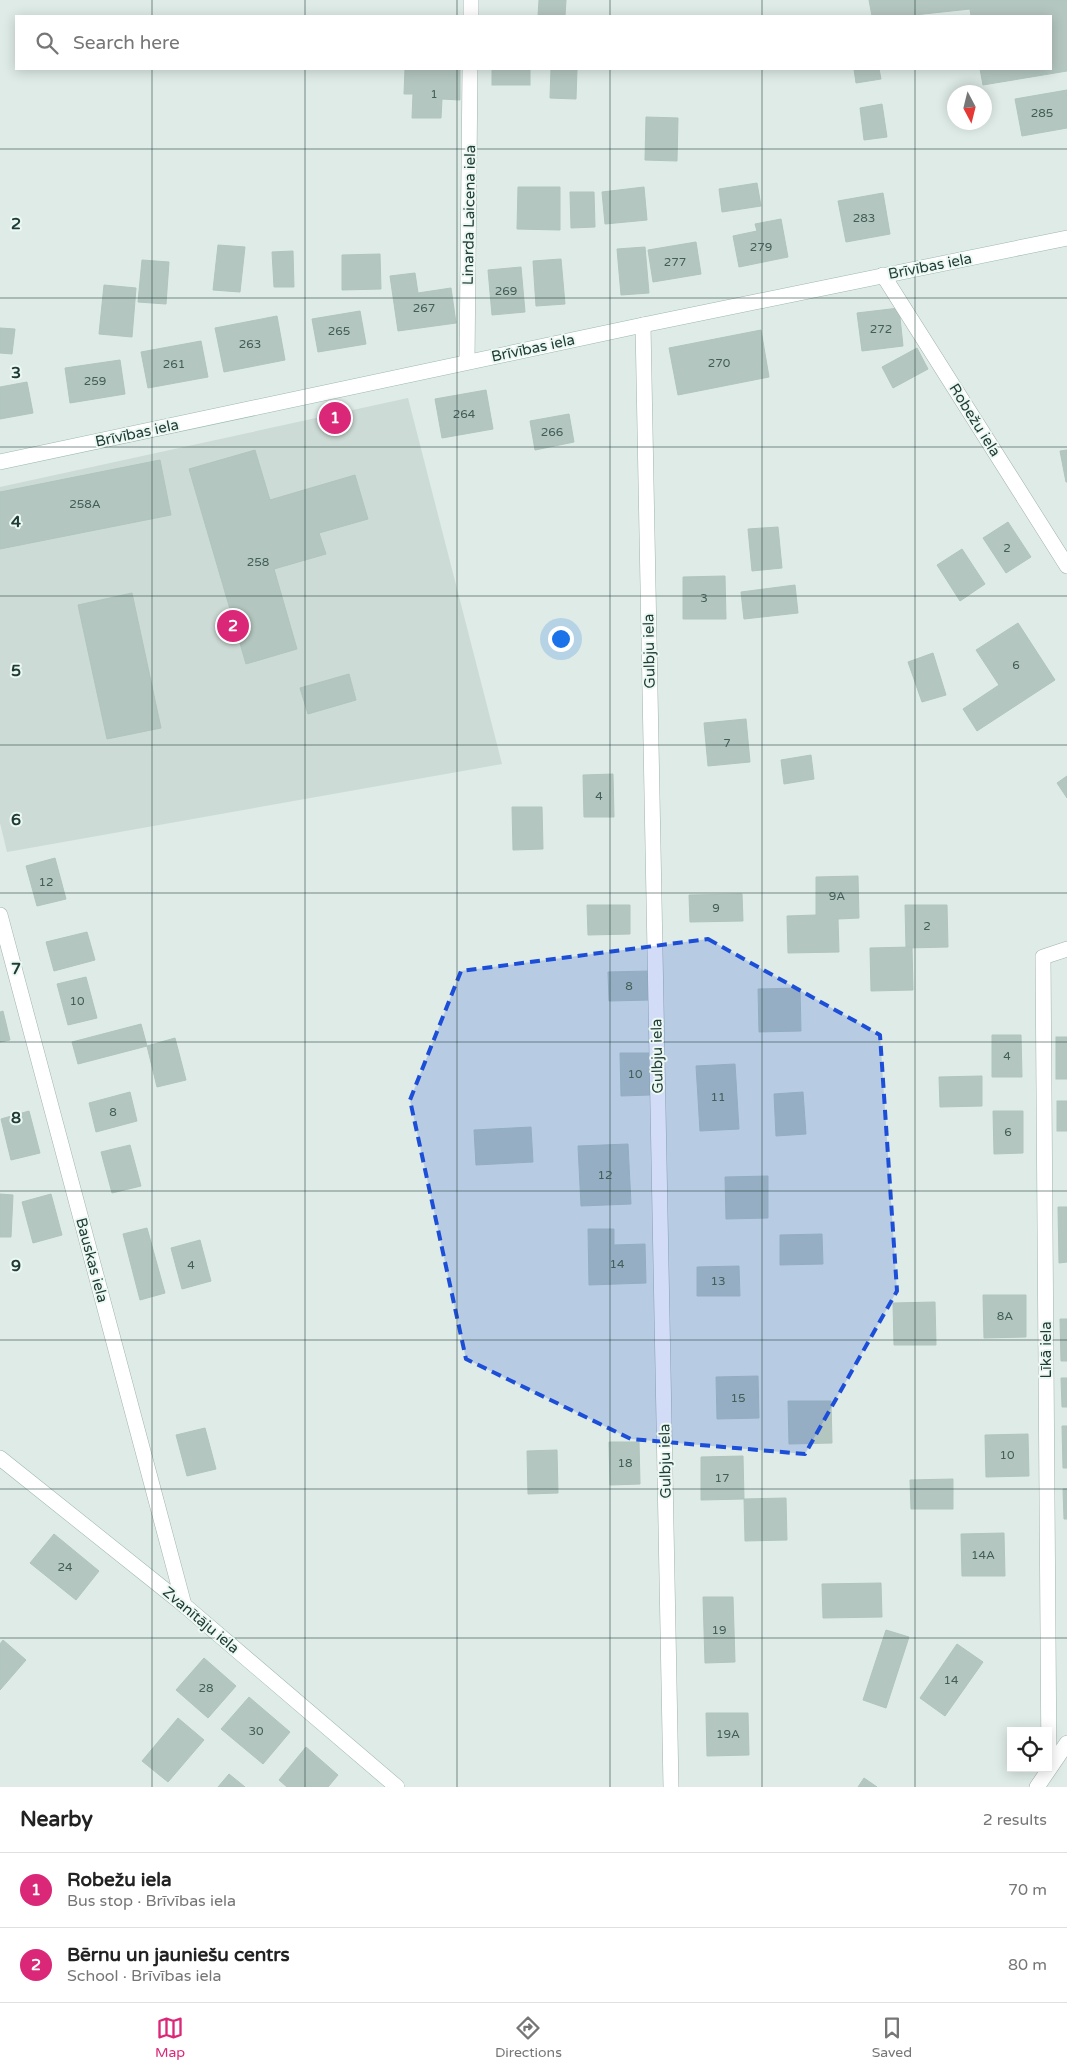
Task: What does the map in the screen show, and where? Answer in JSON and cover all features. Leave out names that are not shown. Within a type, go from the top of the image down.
[{"type":"street","points":[[471,0],[471,15]]},
{"type":"street","name":"Linarda Laicena iela","points":[[467,362],[470,70]]},
{"type":"street","name":"Brīvības iela","points":[[0,462],[643,325],[1067,238]]},
{"type":"street","name":"Robežu iela","points":[[883,275],[1067,566]]},
{"type":"street","name":"Gulbju iela","points":[[643,325],[671,1787]]},
{"type":"street","name":"Bauskas iela","points":[[0,915],[184,1605]]},
{"type":"street","name":"Līkā iela","points":[[1049,1727],[1043,957],[1067,949]]},
{"type":"street","name":"Zvanītāju iela","points":[[0,1458],[184,1605],[397,1787]]},
{"type":"street","points":[[1052,1764],[1067,1743]]},
{"type":"street","points":[[1037,1787],[1046,1772]]},
{"type":"highlighted area","points":[[708,939],[880,1035],[897,1291],[805,1454],[631,1439],[466,1359],[410,1100],[461,971]]},
{"type":"shaded area","points":[[408,398],[502,764],[7,852],[0,823],[0,487]]},
{"type":"building","points":[[539,0],[566,0],[565,15],[538,15]]},
{"type":"building","points":[[869,0],[1067,0],[1067,71],[983,85],[980,70],[1052,70],[1052,15],[971,15],[970,9],[914,15],[872,15]]},
{"type":"building","points":[[405,70],[460,70],[460,100],[442,99],[441,118],[412,118],[413,94],[404,94]]},
{"type":"building","points":[[492,70],[530,70],[530,85],[492,85]]},
{"type":"building","points":[[551,70],[577,70],[576,99],[550,98]]},
{"type":"building","points":[[854,70],[879,70],[881,79],[856,83]]},
{"type":"building","points":[[1067,90],[1067,128],[1022,136],[1015,99]]},
{"type":"building","points":[[882,104],[887,137],[864,140],[860,108]]},
{"type":"building","points":[[646,117],[678,118],[677,161],[645,160]]},
{"type":"building","points":[[757,183],[761,206],[722,212],[719,189]]},
{"type":"building","points":[[518,187],[560,187],[560,230],[517,229]]},
{"type":"building","points":[[644,187],[647,220],[605,224],[602,192]]},
{"type":"building","points":[[570,192],[594,192],[595,227],[571,228]]},
{"type":"building","points":[[883,193],[890,234],[846,242],[838,201]]},
{"type":"building","points":[[781,219],[788,257],[739,267],[733,236],[757,231],[755,224]]},
{"type":"building","points":[[696,242],[701,274],[653,282],[648,250]]},
{"type":"building","points":[[218,245],[245,247],[240,292],[213,290]]},
{"type":"building","points":[[645,247],[649,293],[621,295],[617,249]]},
{"type":"building","points":[[293,251],[294,287],[274,287],[272,252]]},
{"type":"building","points":[[380,254],[381,289],[342,290],[342,255]]},
{"type":"building","points":[[561,259],[565,304],[536,306],[533,261]]},
{"type":"building","points":[[142,260],[169,262],[166,304],[138,302]]},
{"type":"building","points":[[521,267],[525,312],[492,315],[488,270]]},
{"type":"building","points":[[415,273],[418,293],[451,288],[456,323],[398,331],[390,276]]},
{"type":"building","points":[[104,285],[136,288],[132,337],[99,334]]},
{"type":"building","points":[[899,308],[903,346],[862,351],[857,313]]},
{"type":"building","points":[[360,311],[366,344],[318,352],[312,319]]},
{"type":"building","points":[[277,316],[285,360],[224,372],[215,328]]},
{"type":"building","points":[[0,328],[15,329],[12,354],[0,353]]},
{"type":"building","points":[[761,330],[769,377],[678,395],[669,348]]},
{"type":"building","points":[[201,341],[208,377],[148,388],[141,352]]},
{"type":"building","points":[[917,348],[928,369],[893,388],[882,367]]},
{"type":"building","points":[[120,360],[125,394],[70,403],[65,368]]},
{"type":"building","points":[[27,382],[33,413],[0,419],[0,387]]},
{"type":"building","points":[[486,390],[493,429],[442,438],[435,399]]},
{"type":"building","points":[[569,414],[574,442],[535,450],[530,421]]},
{"type":"building","points":[[255,450],[270,500],[355,475],[368,519],[319,533],[326,554],[274,569],[297,649],[246,664],[189,469]]},
{"type":"building","points":[[1067,450],[1067,482],[1066,482],[1060,451]]},
{"type":"building","points":[[160,460],[171,515],[0,549],[0,492]]},
{"type":"building","points":[[1008,522],[1031,557],[1006,573],[983,538]]},
{"type":"building","points":[[778,527],[782,568],[752,571],[748,529]]},
{"type":"building","points":[[962,549],[985,584],[960,601],[937,565]]},
{"type":"building","points":[[725,576],[726,619],[683,619],[683,577]]},
{"type":"building","points":[[795,585],[798,613],[744,619],[741,592]]},
{"type":"building","points":[[132,593],[161,728],[107,739],[78,605]]},
{"type":"building","points":[[1018,623],[1055,680],[977,731],[963,709],[999,685],[976,650]]},
{"type":"building","points":[[933,653],[946,695],[922,702],[908,662]]},
{"type":"building","points":[[349,674],[356,700],[308,714],[300,688]]},
{"type":"building","points":[[746,719],[750,762],[708,766],[704,723]]},
{"type":"building","points":[[811,755],[814,779],[784,784],[781,760]]},
{"type":"building","points":[[613,774],[614,817],[584,817],[583,775]]},
{"type":"building","points":[[1067,776],[1067,798],[1057,783]]},
{"type":"building","points":[[512,807],[542,807],[543,849],[513,850]]},
{"type":"building","points":[[55,858],[66,899],[37,906],[26,866]]},
{"type":"building","points":[[858,876],[859,918],[838,919],[839,952],[788,953],[787,916],[816,915],[816,877]]},
{"type":"building","points":[[742,894],[743,921],[690,922],[689,895]]},
{"type":"building","points":[[587,905],[630,905],[630,934],[588,935]]},
{"type":"building","points":[[905,905],[947,905],[948,947],[906,948]]},
{"type":"building","points":[[87,932],[95,960],[54,971],[46,942]]},
{"type":"building","points":[[912,947],[913,990],[871,991],[870,948]]},
{"type":"building","points":[[650,971],[651,1000],[609,1001],[608,972]]},
{"type":"building","points":[[86,977],[97,1018],[68,1025],[57,984]]},
{"type":"building","points":[[800,988],[801,1031],[759,1032],[758,989]]},
{"type":"building","points":[[3,1011],[10,1040],[0,1042],[0,1012]]},
{"type":"building","points":[[141,1024],[147,1046],[78,1064],[72,1042]]},
{"type":"building","points":[[992,1035],[1021,1035],[1022,1077],[992,1077]]},
{"type":"building","points":[[1056,1037],[1067,1037],[1067,1079],[1056,1079]]},
{"type":"building","points":[[175,1038],[186,1080],[157,1087],[147,1046]]},
{"type":"building","points":[[620,1053],[650,1053],[650,1095],[621,1096]]},
{"type":"building","points":[[735,1064],[739,1129],[700,1131],[696,1066]]},
{"type":"building","points":[[982,1076],[982,1106],[940,1107],[939,1077]]},
{"type":"building","points":[[130,1092],[137,1121],[96,1132],[89,1103]]},
{"type":"building","points":[[803,1092],[806,1134],[776,1136],[774,1094]]},
{"type":"building","points":[[1057,1101],[1067,1101],[1067,1131],[1057,1131]]},
{"type":"building","points":[[29,1111],[40,1153],[11,1160],[1,1119]]},
{"type":"building","points":[[993,1111],[1023,1111],[1023,1153],[994,1154]]},
{"type":"building","points":[[531,1127],[533,1162],[476,1165],[474,1130]]},
{"type":"building","points":[[628,1144],[631,1204],[581,1206],[578,1146]]},
{"type":"building","points":[[130,1145],[141,1186],[112,1193],[101,1152]]},
{"type":"building","points":[[768,1176],[768,1218],[726,1219],[725,1177]]},
{"type":"building","points":[[0,1194],[13,1195],[11,1237],[0,1237]]},
{"type":"building","points":[[51,1194],[62,1235],[33,1243],[22,1202]]},
{"type":"building","points":[[1058,1207],[1067,1207],[1067,1262],[1059,1263]]},
{"type":"building","points":[[147,1228],[165,1293],[140,1300],[123,1234]]},
{"type":"building","points":[[588,1229],[614,1229],[614,1245],[645,1244],[646,1283],[589,1285]]},
{"type":"building","points":[[822,1234],[823,1264],[780,1265],[780,1235]]},
{"type":"building","points":[[200,1240],[211,1281],[182,1289],[171,1248]]},
{"type":"building","points":[[739,1266],[740,1296],[697,1296],[697,1267]]},
{"type":"building","points":[[983,1295],[1026,1295],[1026,1337],[984,1338]]},
{"type":"building","points":[[935,1302],[936,1345],[894,1345],[893,1303]]},
{"type":"building","points":[[1060,1319],[1067,1319],[1067,1361],[1061,1361]]},
{"type":"building","points":[[758,1376],[759,1418],[717,1419],[716,1377]]},
{"type":"building","points":[[1061,1378],[1067,1378],[1067,1407],[1062,1407]]},
{"type":"building","points":[[788,1401],[831,1401],[832,1443],[789,1444]]},
{"type":"building","points":[[1062,1426],[1067,1426],[1067,1468],[1063,1468]]},
{"type":"building","points":[[205,1428],[216,1469],[187,1476],[176,1435]]},
{"type":"building","points":[[1028,1434],[1029,1476],[986,1477],[985,1435]]},
{"type":"building","points":[[609,1442],[639,1442],[640,1484],[610,1485]]},
{"type":"building","points":[[557,1450],[558,1493],[528,1494],[527,1451]]},
{"type":"building","points":[[743,1456],[744,1499],[701,1500],[701,1457]]},
{"type":"building","points":[[953,1479],[953,1509],[911,1509],[910,1480]]},
{"type":"building","points":[[1063,1489],[1067,1489],[1067,1519],[1064,1519]]},
{"type":"building","points":[[786,1498],[787,1540],[745,1541],[744,1499]]},
{"type":"building","points":[[1004,1533],[1005,1576],[962,1576],[961,1534]]},
{"type":"building","points":[[54,1534],[99,1571],[76,1600],[30,1563]]},
{"type":"building","points":[[881,1583],[882,1617],[823,1618],[822,1584]]},
{"type":"building","points":[[703,1597],[733,1597],[735,1662],[705,1663]]},
{"type":"building","points":[[886,1630],[909,1637],[886,1708],[863,1700]]},
{"type":"building","points":[[3,1640],[26,1660],[0,1690],[0,1644]]},
{"type":"building","points":[[957,1644],[983,1662],[945,1716],[920,1698]]},
{"type":"building","points":[[204,1658],[236,1686],[208,1718],[176,1690]]},
{"type":"building","points":[[249,1697],[290,1732],[263,1764],[221,1729]]},
{"type":"building","points":[[706,1713],[748,1713],[749,1755],[707,1756]]},
{"type":"building","points":[[178,1718],[204,1740],[168,1782],[142,1761]]},
{"type":"building","points":[[306,1747],[338,1775],[328,1787],[287,1787],[279,1780]]},
{"type":"building","points":[[229,1774],[245,1787],[218,1787]]},
{"type":"building","points":[[864,1778],[877,1787],[858,1787]]},
{"type":"place","name":"Robežu iela","points":[[335,418]]},
{"type":"place","name":"Bērnu un jauniešu centrs","points":[[233,626]]}]
